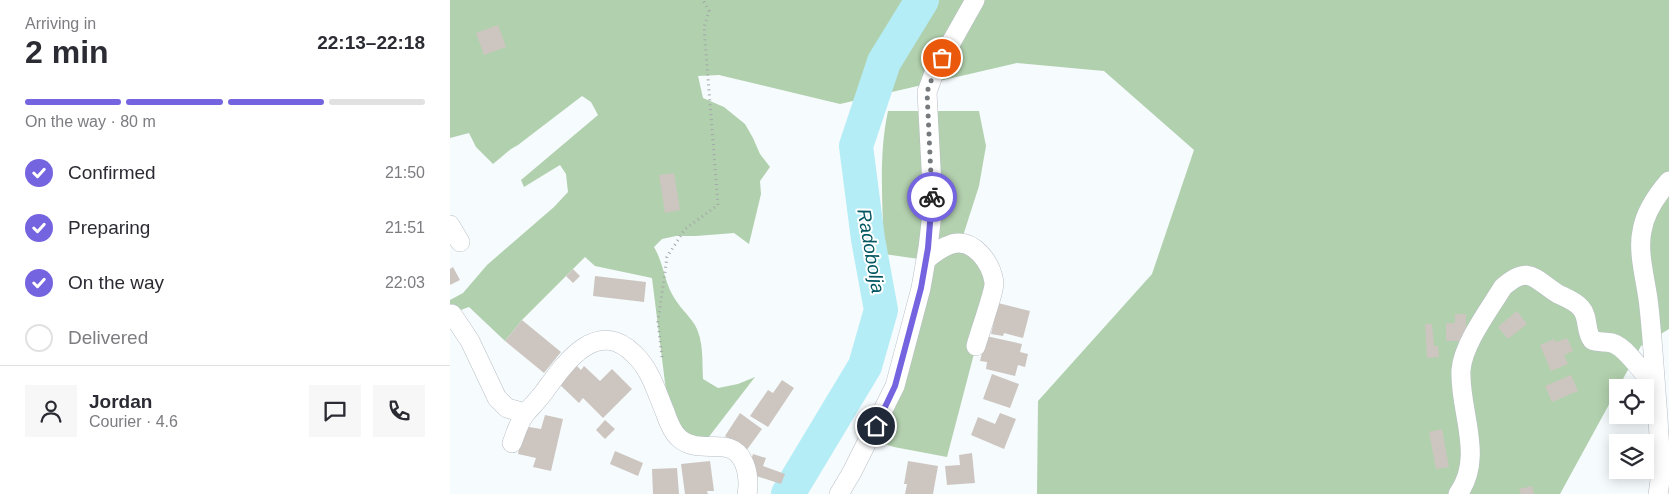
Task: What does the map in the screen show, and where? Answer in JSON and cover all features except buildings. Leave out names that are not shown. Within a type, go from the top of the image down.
[{"type":"street","points":[[840,494],[895,386],[921,288],[933,205],[927,92],[934,73],[975,0]]},
{"type":"street","points":[[1658,494],[1660,460],[1656,389],[1641,233],[1645,218],[1654,201],[1669,181]]},
{"type":"street","points":[[450,225],[460,242]]},
{"type":"street","points":[[926,260],[940,249],[953,243],[961,243],[973,247],[985,258],[994,283],[976,346]]},
{"type":"street","points":[[1458,494],[1469,474],[1471,459],[1461,368],[1474,336],[1503,287],[1512,279],[1527,274],[1533,276],[1558,294],[1575,302],[1582,308],[1585,315],[1590,338],[1596,342],[1610,342],[1618,346],[1628,354],[1656,389]]},
{"type":"street","points":[[452,314],[470,341],[497,398],[507,408],[525,413]]},
{"type":"street","points":[[512,443],[525,413],[582,348],[592,342],[602,340],[621,344],[636,355],[648,372],[671,428],[679,438],[690,445],[701,448],[722,446],[734,448],[741,456],[746,466],[747,494]]},
{"type":"path","points":[[656,392],[664,373],[658,322],[668,257],[685,229],[718,205],[704,27],[709,11],[703,0]]},
{"type":"green space","points":[[450,0],[1669,0],[1669,329],[1641,346],[1623,379],[1609,379],[1609,404],[1560,494],[1037,494],[1038,401],[1152,274],[1194,150],[1104,71],[1017,63],[840,104],[719,75],[698,76],[703,98],[724,107],[745,124],[760,154],[770,167],[760,181],[761,194],[749,244],[734,233],[676,236],[662,239],[654,247],[672,294],[698,331],[702,352],[703,379],[718,388],[738,384],[755,377],[701,447],[679,438],[666,391],[652,278],[595,266],[585,257],[522,320],[505,341],[469,307],[450,314],[450,300],[463,293],[487,265],[554,207],[568,192],[566,174],[560,165],[524,187],[521,180],[598,115],[591,102],[582,96],[493,164],[476,147],[469,133],[450,138]]},
{"type":"green space","points":[[888,111],[979,111],[986,146],[979,186],[961,242],[992,274],[976,346],[947,457],[894,447],[869,439],[926,260],[884,254],[882,164]]},
{"type":"waterway","name":"Radobolja","points":[[788,494],[865,366],[881,310],[868,239],[856,146],[884,62],[922,0]]},
{"type":"way so far","points":[[932,197],[926,110],[927,92],[942,58]]},
{"type":"route","points":[[876,426],[895,386],[921,288],[928,248],[933,205],[932,197]]}]
